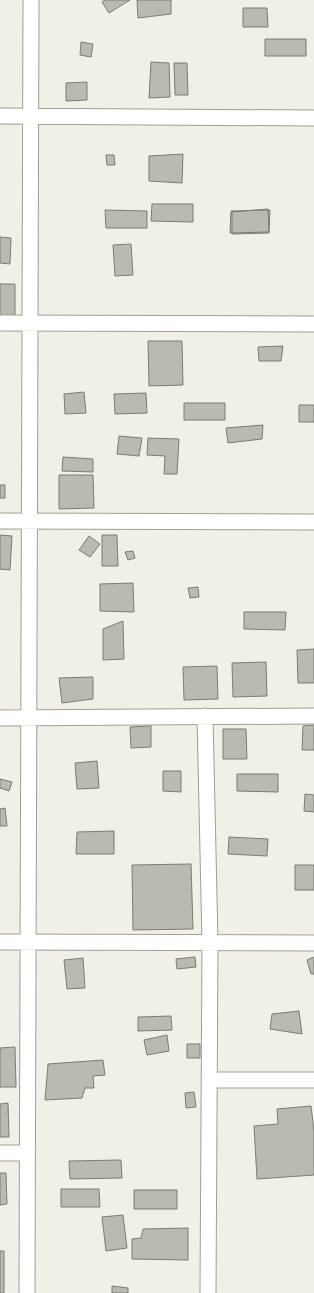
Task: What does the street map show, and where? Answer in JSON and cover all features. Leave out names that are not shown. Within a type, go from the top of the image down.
[{"type":"street","points":[[27,1293],[30,718],[29,521],[31,0]]},
{"type":"street","points":[[0,116],[314,118]]},
{"type":"street","points":[[0,323],[314,324]]},
{"type":"street","points":[[0,521],[314,522]]},
{"type":"street","points":[[205,716],[210,943],[208,1293]]},
{"type":"street","points":[[0,718],[314,716]]},
{"type":"street","points":[[0,942],[314,943]]},
{"type":"street","points":[[209,1080],[314,1080]]},
{"type":"street","points":[[0,1153],[27,1153]]},
{"type":"building","points":[[105,0],[130,0],[109,13],[102,2]]},
{"type":"building","points":[[137,0],[171,0],[171,14],[138,18]]},
{"type":"building","points":[[243,8],[267,8],[268,27],[243,27]]},
{"type":"building","points":[[265,39],[306,39],[306,56],[265,56]]},
{"type":"building","points":[[81,42],[93,44],[91,57],[80,55]]},
{"type":"building","points":[[151,62],[169,63],[170,97],[149,98]]},
{"type":"building","points":[[174,63],[187,63],[188,95],[175,95]]},
{"type":"building","points":[[87,82],[87,100],[66,101],[66,83]]},
{"type":"building","points":[[183,154],[182,183],[149,181],[149,156]]},
{"type":"building","points":[[106,155],[114,155],[115,165],[107,165]]},
{"type":"building","points":[[152,204],[193,204],[193,222],[151,221]]},
{"type":"building","points":[[268,209],[269,233],[232,234],[232,212]]},
{"type":"building","points":[[105,210],[147,211],[147,228],[106,228]]},
{"type":"building","points":[[270,210],[269,232],[230,233],[231,211]]},
{"type":"building","points":[[0,237],[11,238],[10,264],[0,263]]},
{"type":"building","points":[[131,244],[133,275],[115,276],[113,245]]},
{"type":"building","points":[[0,284],[15,284],[15,319],[0,319]]},
{"type":"building","points":[[148,341],[182,341],[183,385],[149,386]]},
{"type":"building","points":[[283,346],[281,361],[259,361],[258,347]]},
{"type":"building","points":[[84,392],[86,413],[65,414],[64,394]]},
{"type":"building","points":[[146,393],[147,413],[115,414],[114,394]]},
{"type":"building","points":[[184,403],[225,403],[225,420],[184,420]]},
{"type":"building","points":[[299,405],[314,405],[314,422],[299,422]]},
{"type":"building","points":[[263,425],[262,439],[228,443],[226,428]]},
{"type":"building","points":[[119,436],[142,438],[139,456],[117,454]]},
{"type":"building","points":[[148,438],[179,439],[177,474],[164,474],[165,456],[147,455]]},
{"type":"building","points":[[63,457],[93,459],[93,472],[62,471]]},
{"type":"building","points":[[59,475],[93,475],[94,508],[59,509]]},
{"type":"building","points":[[0,485],[5,485],[5,498],[0,498]]},
{"type":"building","points":[[0,535],[12,536],[10,570],[0,569]]},
{"type":"building","points":[[102,535],[117,535],[118,566],[102,566]]},
{"type":"building","points":[[89,536],[100,544],[90,557],[79,550]]},
{"type":"building","points":[[133,551],[135,558],[128,560],[125,552]]},
{"type":"building","points":[[133,583],[134,612],[100,611],[100,584]]},
{"type":"building","points":[[198,587],[199,597],[190,598],[188,588]]},
{"type":"building","points":[[244,612],[286,612],[285,630],[244,629]]},
{"type":"building","points":[[123,621],[124,659],[103,660],[103,629]]},
{"type":"building","points":[[314,649],[314,683],[298,683],[297,650]]},
{"type":"building","points":[[266,662],[267,696],[233,697],[232,663]]},
{"type":"building","points":[[217,666],[218,699],[184,700],[183,667]]},
{"type":"building","points":[[93,677],[93,699],[62,703],[59,678]]},
{"type":"building","points":[[314,725],[314,750],[302,750],[303,726]]},
{"type":"building","points":[[151,726],[151,747],[131,748],[130,727]]},
{"type":"building","points":[[223,729],[246,729],[247,759],[223,759]]},
{"type":"building","points":[[97,761],[99,788],[77,789],[75,763]]},
{"type":"building","points":[[163,771],[181,771],[181,792],[163,791]]},
{"type":"building","points":[[237,774],[278,774],[278,792],[237,791]]},
{"type":"building","points":[[0,779],[12,782],[9,791],[0,788]]},
{"type":"building","points":[[305,794],[314,795],[314,812],[304,811]]},
{"type":"building","points":[[5,808],[7,826],[0,826],[0,809]]},
{"type":"building","points":[[114,831],[114,854],[76,854],[77,832]]},
{"type":"building","points":[[229,837],[268,839],[267,856],[228,854]]},
{"type":"building","points":[[191,864],[193,929],[133,930],[132,865]]},
{"type":"building","points":[[295,865],[314,865],[314,890],[295,890]]},
{"type":"building","points":[[195,957],[196,967],[177,969],[176,959]]},
{"type":"building","points":[[314,957],[314,974],[311,974],[307,960]]},
{"type":"building","points":[[83,958],[85,988],[67,989],[64,960]]},
{"type":"building","points":[[299,1011],[302,1034],[270,1029],[272,1014]]},
{"type":"building","points":[[171,1016],[172,1030],[138,1031],[138,1017]]},
{"type":"building","points":[[167,1035],[169,1051],[147,1055],[144,1040]]},
{"type":"building","points":[[187,1044],[200,1044],[200,1058],[187,1058]]},
{"type":"building","points":[[15,1047],[16,1087],[0,1087],[0,1048]]},
{"type":"building","points":[[103,1060],[105,1075],[93,1076],[94,1088],[85,1088],[82,1098],[45,1100],[48,1064]]},
{"type":"building","points":[[194,1092],[196,1107],[186,1108],[185,1093]]},
{"type":"building","points":[[8,1103],[9,1137],[0,1137],[0,1104]]},
{"type":"building","points":[[311,1106],[314,1131],[314,1175],[257,1179],[254,1126],[278,1124],[277,1109]]},
{"type":"building","points":[[121,1160],[122,1178],[70,1179],[69,1161]]},
{"type":"building","points":[[0,1173],[6,1173],[7,1204],[0,1205]]},
{"type":"building","points":[[61,1189],[99,1189],[100,1207],[61,1207]]},
{"type":"building","points":[[134,1190],[177,1190],[177,1209],[134,1209]]},
{"type":"building","points":[[123,1215],[127,1248],[106,1251],[102,1217]]},
{"type":"building","points":[[188,1228],[188,1260],[132,1259],[132,1239],[141,1238],[143,1229]]},
{"type":"building","points":[[0,1251],[4,1251],[4,1293],[0,1293]]},
{"type":"building","points":[[112,1286],[128,1288],[128,1293],[112,1293]]}]
